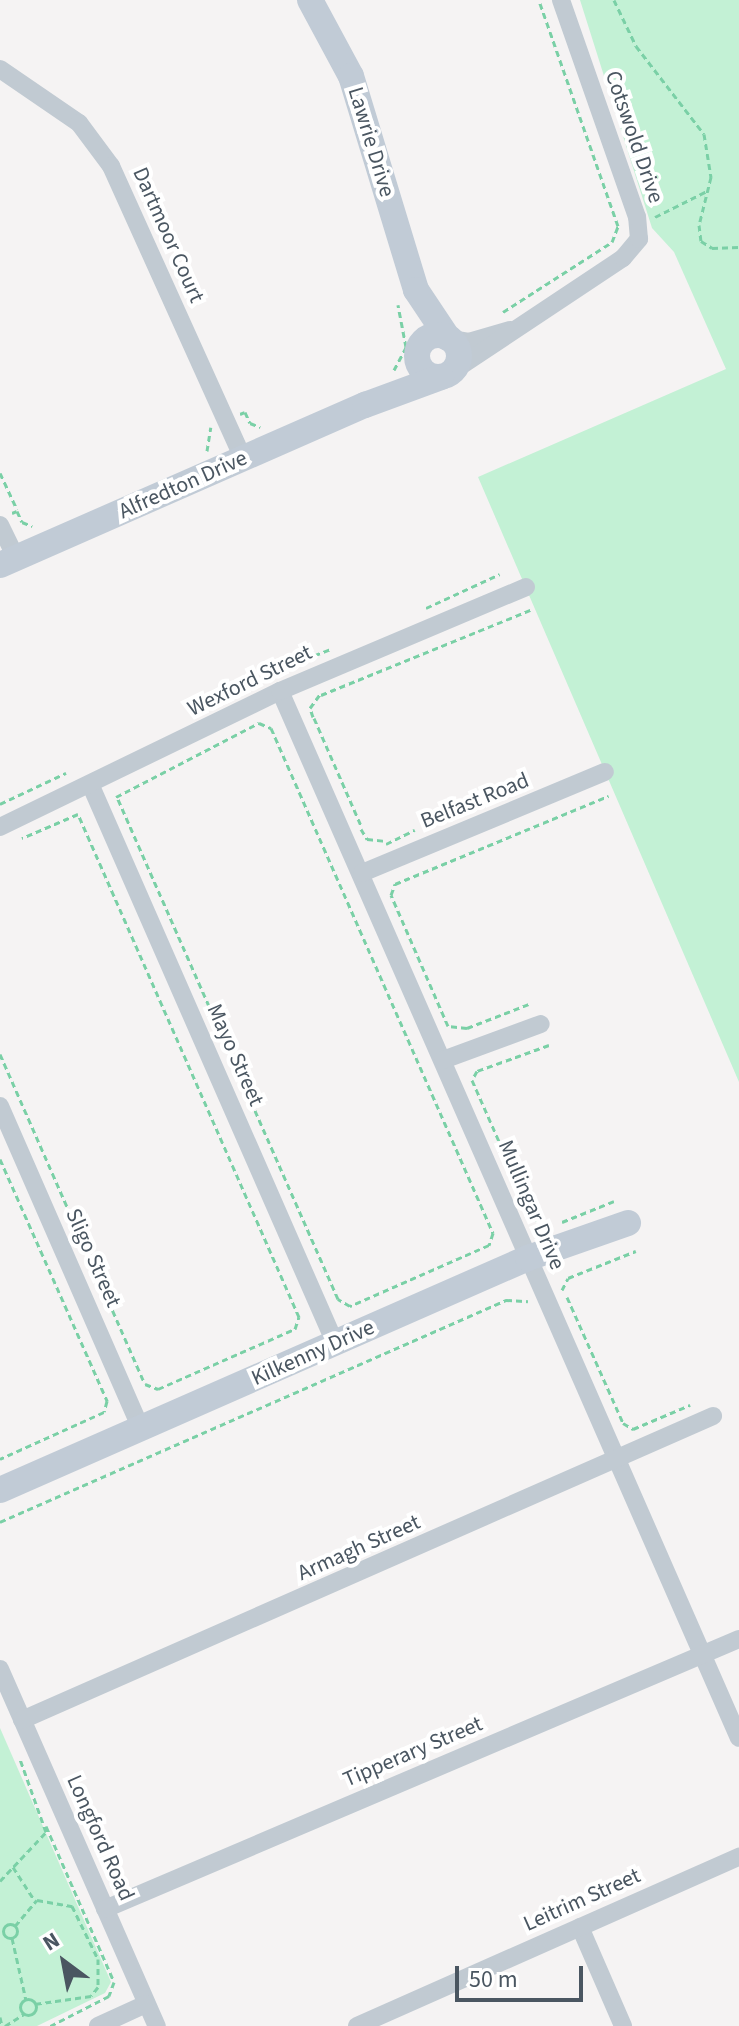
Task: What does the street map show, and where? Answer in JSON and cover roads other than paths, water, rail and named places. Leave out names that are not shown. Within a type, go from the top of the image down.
[{"type":"street","name":"Lawrie Drive","points":[[310,0],[351,76],[416,290],[418,342]]},
{"type":"street","name":"Cotswold Drive","points":[[447,374],[628,254],[638,242],[639,225],[561,0]]},
{"type":"street","name":"Dartmoor Court","points":[[0,69],[79,123],[111,166],[243,459]]},
{"type":"street","name":"Lawrie Drive","points":[[416,290],[449,338]]},
{"type":"street","name":"Cotswold Drive","points":[[449,338],[475,341],[518,328]]},
{"type":"street","points":[[429,337],[449,338],[459,357],[447,374],[423,371],[418,342],[429,337]]},
{"type":"street","name":"Alfredton Drive","points":[[365,405],[403,373],[418,342]]},
{"type":"street","name":"Alfredton Drive","points":[[8,561],[365,405],[447,374]]},
{"type":"street","points":[[4,520],[8,561]]},
{"type":"street","name":"Wexford Street","points":[[5,835],[91,786],[280,691],[526,587]]},
{"type":"street","name":"Mullingar Drive","points":[[280,691],[739,1738]]},
{"type":"street","name":"Belfast Road","points":[[362,873],[605,772]]},
{"type":"street","name":"Mayo Street","points":[[91,786],[335,1343]]},
{"type":"street","points":[[443,1060],[541,1024]]},
{"type":"street","name":"Sligo Street","points":[[0,1106],[141,1429]]},
{"type":"street","name":"Kilkenny Drive","points":[[0,1490],[528,1258],[621,1212]]},
{"type":"street","name":"Armagh Street","points":[[22,1720],[618,1461],[713,1416]]},
{"type":"street","name":"Tipperary Street","points":[[105,1909],[739,1639]]},
{"type":"street","name":"Longford Road","points":[[0,1669],[157,2026]]},
{"type":"street","name":"Leitrim Street","points":[[357,2026],[387,2021],[580,1927],[739,1857]]},
{"type":"street","points":[[580,1927],[623,2026]]},
{"type":"street","points":[[98,2026],[146,2004]]}]
